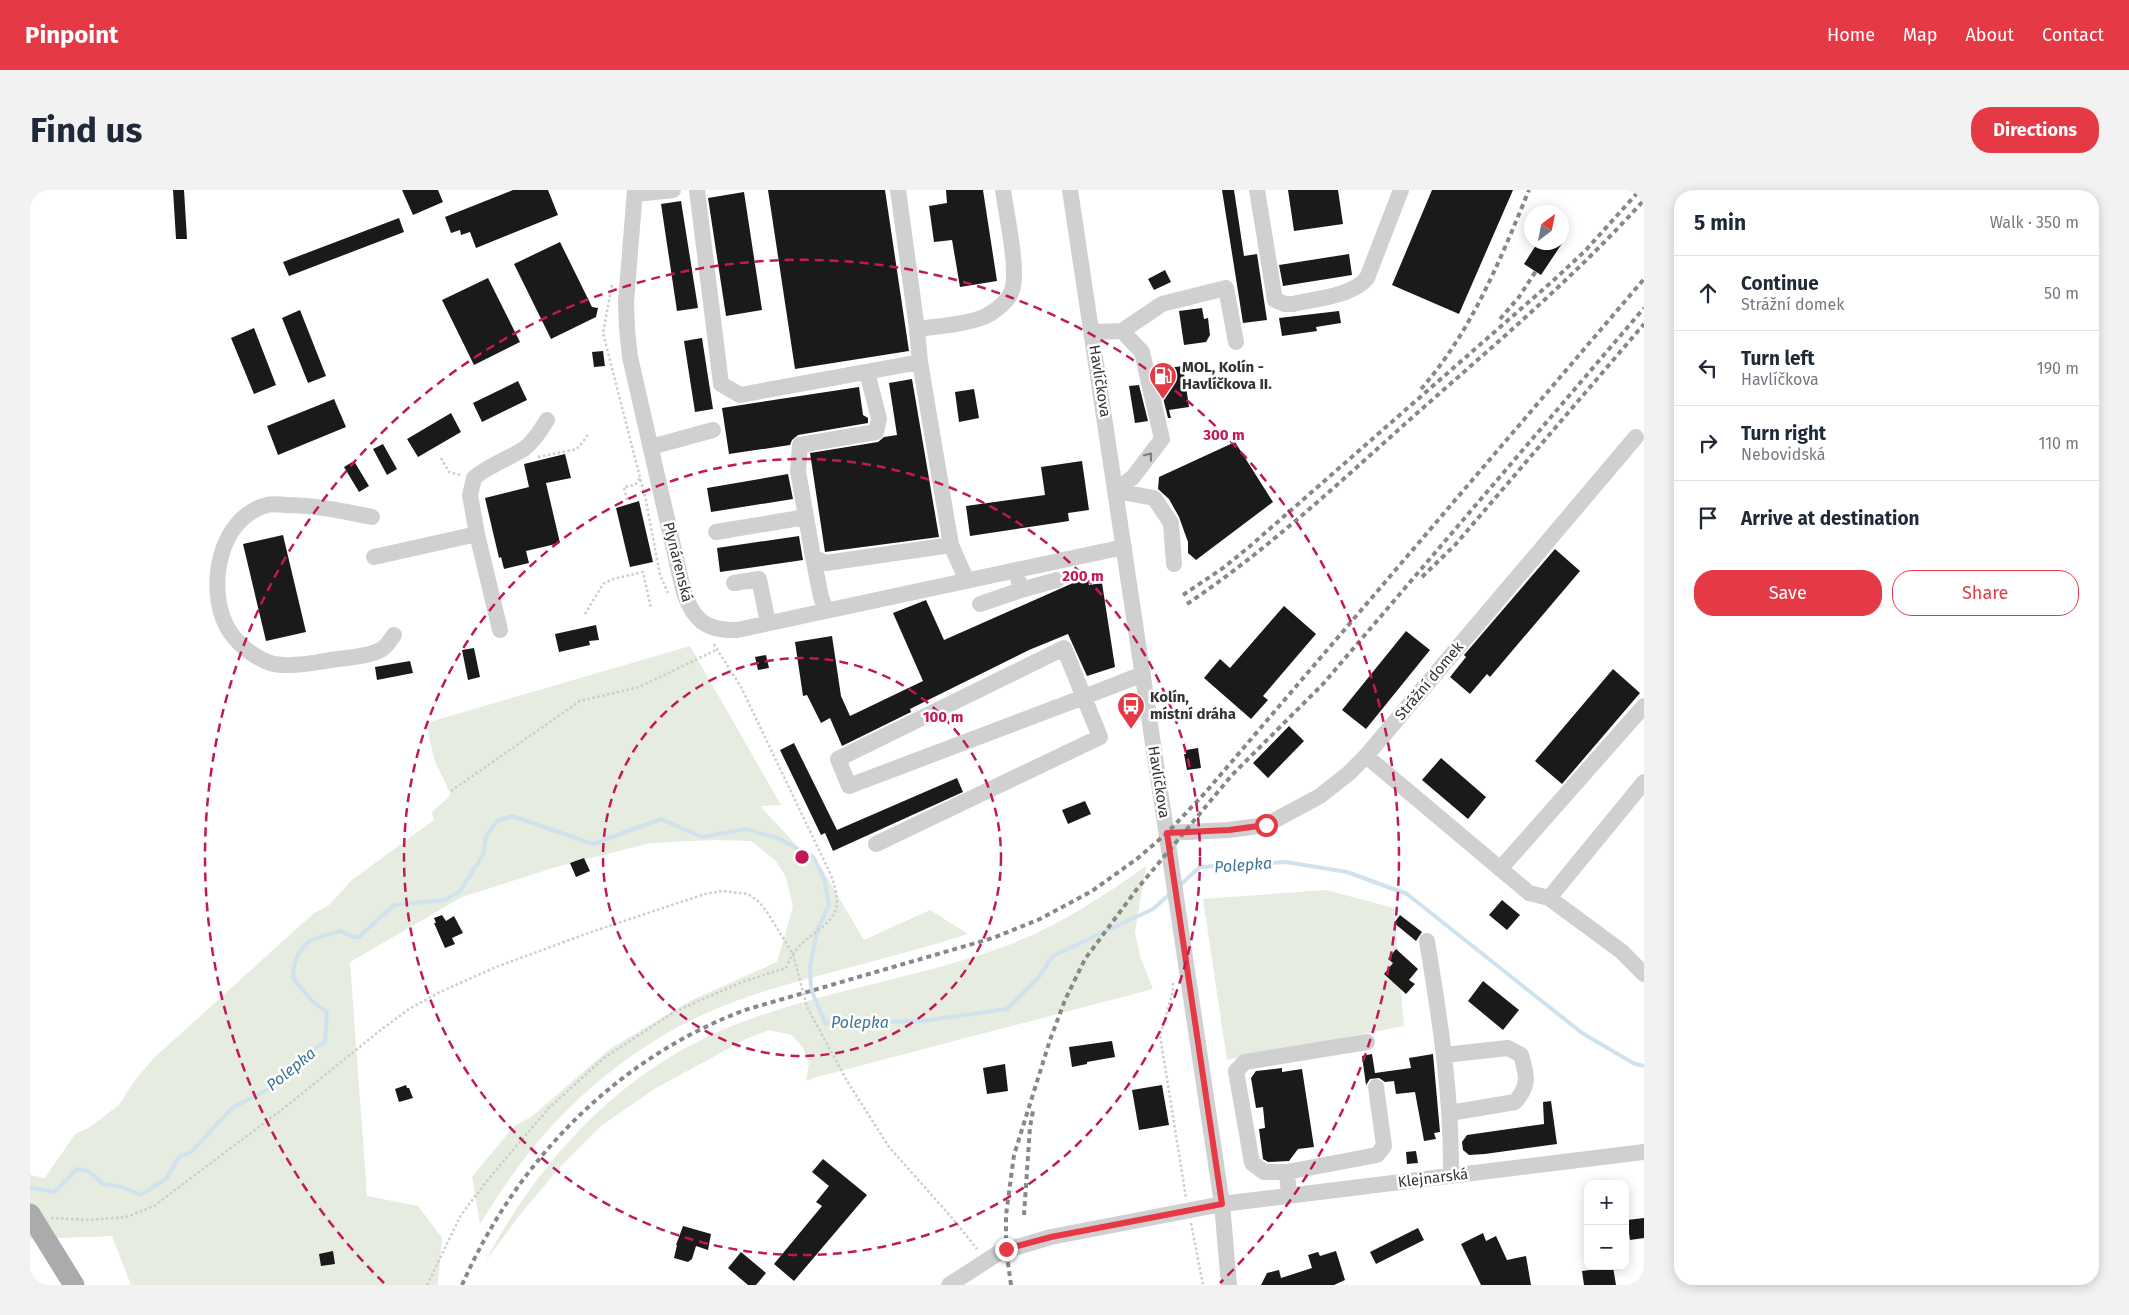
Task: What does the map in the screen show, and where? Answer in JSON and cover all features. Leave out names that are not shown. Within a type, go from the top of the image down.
[{"type":"main road","points":[[40,1216],[74,1285]]},
{"type":"street","points":[[697,190],[721,384],[740,395],[920,362]]},
{"type":"street","points":[[898,190],[920,362],[951,545],[963,571]]},
{"type":"street","points":[[917,329],[966,322],[986,316],[1002,305],[1011,293],[1014,273],[1003,190]]},
{"type":"street","name":"Havlíčkova","points":[[1070,190],[1222,1204],[1228,1277]]},
{"type":"street","points":[[1257,190],[1276,300],[1284,304],[1293,304],[1352,290],[1361,285],[1367,278],[1401,190]]},
{"type":"street","name":"Plynárenská","points":[[651,191],[626,302],[626,329],[630,357],[683,588],[692,613],[701,622]]},
{"type":"street","points":[[1092,332],[1122,331],[1162,304],[1226,288],[1236,342]]},
{"type":"street","points":[[1116,491],[1133,477],[1162,439],[1142,352],[1122,331]]},
{"type":"street","points":[[822,599],[798,471],[800,446],[876,432],[879,420],[867,372]]},
{"type":"street","points":[[500,630],[477,534],[470,495],[474,478],[487,467],[525,448],[538,434],[547,420]]},
{"type":"street","points":[[651,447],[713,430]]},
{"type":"street","name":"Strážní domek","points":[[1167,833],[1229,830],[1266,825],[1320,796],[1349,772],[1366,756],[1636,437]]},
{"type":"street","points":[[1116,491],[1154,498],[1171,522],[1174,564]]},
{"type":"street","points":[[372,517],[310,505],[267,504],[241,518],[229,534],[221,558],[217,582],[220,605],[226,626],[236,641],[254,655],[270,664],[301,665],[359,656],[382,649],[394,635]]},
{"type":"street","points":[[716,532],[806,517]]},
{"type":"street","points":[[374,557],[477,534]]},
{"type":"street","points":[[813,557],[826,563],[951,545]]},
{"type":"street","points":[[701,622],[724,630],[737,630],[768,623],[822,599],[963,571],[1016,570],[1124,547]]},
{"type":"street","points":[[1016,570],[1021,590]]},
{"type":"street","points":[[734,583],[758,579],[768,623]]},
{"type":"street","points":[[980,604],[1057,580]]},
{"type":"street","points":[[876,844],[1100,737],[1084,697],[1064,648],[838,759],[850,786],[1084,697],[1142,674]]},
{"type":"street","points":[[1500,869],[1644,706]]},
{"type":"street","points":[[1366,756],[1529,893],[1549,898],[1621,951],[1643,971]]},
{"type":"street","points":[[1549,898],[1644,782]]},
{"type":"street","points":[[1426,941],[1444,1055],[1452,1134],[1451,1176]]},
{"type":"street","points":[[1367,1042],[1245,1062],[1236,1071],[1252,1163],[1264,1172],[1287,1172],[1377,1155],[1384,1146],[1376,1087]]},
{"type":"street","points":[[1444,1055],[1508,1048],[1521,1055],[1527,1075],[1524,1092],[1515,1102],[1450,1113]]},
{"type":"street","name":"Klejnarská","points":[[949,1285],[982,1262],[1006,1249],[1051,1237],[1222,1204],[1644,1152]]},
{"type":"street","points":[[1287,1172],[1289,1196]]},
{"type":"street","points":[[1220,1285],[1228,1277]]},
{"type":"path","points":[[627,500],[624,488],[635,485],[640,478]]},
{"type":"path","points":[[585,614],[604,584],[643,572],[651,608]]},
{"type":"path","points":[[427,1285],[460,1215],[549,1108],[604,1058],[674,1012],[742,982],[786,968],[793,954],[823,928],[833,916],[837,902],[836,888],[745,696],[701,622]]},
{"type":"path","points":[[451,791],[580,701],[639,687],[716,650]]},
{"type":"path","points":[[40,1216],[88,1220],[126,1217],[154,1206],[284,1108],[409,1009],[440,992],[496,967],[594,931],[705,894],[722,891],[748,894],[758,901],[793,954],[807,1006],[847,1081],[889,1147],[975,1246],[982,1262]]},
{"type":"path","points":[[1172,978],[1173,991],[1160,1035],[1188,1211],[1203,1285]]},
{"type":"shaded area","points":[[690,646],[781,805],[760,806],[800,849],[813,854],[864,940],[930,910],[968,934],[746,997],[711,1011],[659,1038],[610,1072],[566,1111],[527,1155],[480,1224],[472,1177],[513,1127],[531,1117],[611,1048],[692,1000],[777,962],[793,907],[786,877],[776,861],[751,841],[715,840],[650,843],[556,867],[462,897],[350,962],[367,1196],[418,1206],[442,1238],[438,1285],[131,1285],[112,1236],[30,1239],[30,1175],[45,1178],[75,1134],[90,1127],[119,1105],[135,1080],[155,1057],[314,913],[329,905],[352,880],[434,820],[432,812],[449,797],[450,793],[434,759],[426,723]]},
{"type":"shaded area","points":[[1146,866],[1135,932],[1140,956],[1153,989],[806,1081],[809,1063],[803,1048],[792,1035],[769,1030],[746,1039],[656,1088],[601,1126],[559,1168],[519,1216],[485,1262],[529,1191],[583,1127],[614,1098],[647,1072],[682,1050],[720,1031],[755,1017],[828,995],[939,967],[1011,944],[1047,928],[1081,909]]},
{"type":"shaded area","points":[[1326,890],[1394,908],[1404,1026],[1227,1060],[1203,899]]},
{"type":"building","points":[[173,190],[184,190],[187,239],[176,239]]},
{"type":"building","points":[[402,190],[438,190],[443,202],[413,215]]},
{"type":"building","points":[[513,190],[548,190],[558,215],[476,248],[470,232],[461,235],[460,230],[451,233],[445,217]]},
{"type":"building","points":[[768,190],[885,190],[909,351],[795,369]]},
{"type":"building","points":[[946,190],[983,190],[997,281],[960,287],[952,240],[934,242],[929,206],[947,203]]},
{"type":"building","points":[[1222,190],[1234,190],[1244,256],[1257,254],[1267,320],[1243,323]]},
{"type":"building","points":[[1288,190],[1338,190],[1343,224],[1294,231]]},
{"type":"building","points":[[1432,190],[1513,190],[1459,314],[1392,285]]},
{"type":"building","points":[[744,192],[762,310],[726,316],[708,198]]},
{"type":"building","points":[[681,201],[698,308],[677,311],[661,204]]},
{"type":"building","points":[[399,218],[404,232],[289,276],[283,262]]},
{"type":"building","points":[[560,242],[592,307],[598,308],[596,317],[551,339],[514,264]]},
{"type":"building","points":[[1533,250],[1558,250],[1541,275],[1524,264]]},
{"type":"building","points":[[1349,254],[1352,275],[1283,286],[1279,265]]},
{"type":"building","points":[[1165,270],[1171,282],[1154,290],[1148,279]]},
{"type":"building","points":[[488,278],[520,342],[474,365],[442,300]]},
{"type":"building","points":[[1202,308],[1204,319],[1208,318],[1210,335],[1206,342],[1184,345],[1179,311]]},
{"type":"building","points":[[300,310],[326,376],[308,383],[282,318]]},
{"type":"building","points":[[1339,311],[1341,323],[1316,327],[1317,331],[1282,336],[1279,318]]},
{"type":"building","points":[[254,328],[276,385],[254,394],[231,338]]},
{"type":"building","points":[[702,338],[713,409],[695,412],[684,341]]},
{"type":"building","points":[[603,351],[605,366],[594,367],[592,352]]},
{"type":"building","points":[[1183,366],[1189,407],[1169,410],[1171,418],[1168,418],[1159,382],[1162,379],[1160,369]]},
{"type":"building","points":[[912,379],[939,537],[825,552],[810,453],[878,442],[884,437],[897,435],[889,383]]},
{"type":"building","points":[[518,381],[527,400],[482,422],[473,403]]},
{"type":"building","points":[[1139,385],[1148,421],[1135,423],[1129,386]]},
{"type":"building","points":[[859,387],[863,415],[868,418],[868,423],[798,435],[792,440],[790,445],[729,454],[722,408]]},
{"type":"building","points":[[974,389],[979,418],[959,422],[955,392]]},
{"type":"building","points":[[334,399],[346,427],[278,455],[267,426]]},
{"type":"building","points":[[451,413],[461,432],[418,457],[407,439]]},
{"type":"building","points":[[1235,442],[1273,502],[1196,560],[1188,553],[1188,542],[1179,517],[1169,499],[1158,489],[1159,477]]},
{"type":"building","points":[[383,444],[397,469],[387,475],[373,449]]},
{"type":"building","points":[[565,454],[571,478],[546,483],[560,543],[526,551],[529,563],[504,569],[501,557],[499,558],[485,498],[529,487],[524,464]]},
{"type":"building","points":[[354,461],[369,486],[359,492],[344,467]]},
{"type":"building","points":[[1082,461],[1089,510],[1068,513],[1069,521],[970,536],[966,506],[1045,495],[1041,467]]},
{"type":"building","points":[[788,474],[793,499],[711,512],[707,488]]},
{"type":"building","points":[[639,501],[653,562],[630,567],[616,508]]},
{"type":"building","points":[[283,535],[306,632],[266,641],[243,544]]},
{"type":"building","points":[[799,536],[803,560],[720,572],[717,548]]},
{"type":"building","points":[[1555,549],[1580,571],[1490,677],[1487,674],[1470,694],[1450,677],[1466,657],[1464,655]]},
{"type":"building","points":[[1083,572],[1087,575],[1089,585],[1102,583],[1115,667],[1087,676],[1068,634],[1029,650],[910,709],[911,712],[842,746],[830,718],[821,723],[807,695],[803,696],[795,642],[832,636],[841,696],[850,716],[923,681],[893,613],[926,600],[944,640],[1073,583],[1072,578],[1075,574]]},
{"type":"building","points":[[1284,606],[1316,634],[1263,696],[1268,700],[1251,719],[1204,678],[1220,659],[1230,668]]},
{"type":"building","points":[[596,625],[599,640],[589,641],[590,645],[559,652],[555,634]]},
{"type":"building","points":[[1406,631],[1430,650],[1366,729],[1342,710]]},
{"type":"building","points":[[474,648],[480,677],[468,680],[462,650]]},
{"type":"building","points":[[766,655],[769,668],[758,670],[755,657]]},
{"type":"building","points":[[410,661],[413,673],[377,680],[375,667]]},
{"type":"building","points":[[1613,669],[1640,693],[1562,784],[1535,761]]},
{"type":"building","points":[[1289,726],[1304,741],[1268,778],[1253,763]]},
{"type":"building","points":[[794,743],[837,830],[957,778],[963,792],[833,851],[825,833],[821,835],[780,750]]},
{"type":"building","points":[[1198,748],[1201,768],[1187,770],[1184,754],[1186,754],[1186,750]]},
{"type":"building","points":[[1441,758],[1486,797],[1468,819],[1422,780]]},
{"type":"building","points":[[1085,801],[1091,814],[1068,824],[1062,810]]},
{"type":"building","points":[[584,858],[590,871],[576,877],[570,863]]},
{"type":"building","points":[[1502,900],[1520,915],[1507,930],[1489,915]]},
{"type":"building","points":[[442,915],[446,921],[454,916],[463,933],[452,938],[455,944],[445,948],[434,923],[436,923],[434,918]]},
{"type":"building","points":[[1400,915],[1422,932],[1416,941],[1394,923]]},
{"type":"building","points":[[1396,949],[1418,969],[1409,980],[1415,984],[1406,994],[1384,974],[1393,963],[1388,959]]},
{"type":"building","points":[[1483,981],[1519,1010],[1503,1030],[1468,1001]]},
{"type":"building","points":[[1112,1041],[1115,1057],[1072,1067],[1069,1047]]},
{"type":"building","points":[[1372,1054],[1375,1073],[1411,1068],[1409,1058],[1433,1054],[1440,1132],[1434,1133],[1436,1139],[1424,1141],[1415,1092],[1396,1094],[1394,1081],[1385,1082],[1379,1078],[1370,1079],[1366,1085],[1362,1056]]},
{"type":"building","points":[[1005,1064],[1008,1091],[987,1094],[983,1068]]},
{"type":"building","points":[[1282,1068],[1282,1072],[1302,1069],[1314,1147],[1298,1149],[1289,1161],[1268,1162],[1263,1159],[1259,1129],[1265,1128],[1263,1107],[1256,1108],[1251,1078],[1256,1071]]},
{"type":"building","points":[[406,1085],[413,1098],[399,1102],[395,1089]]},
{"type":"building","points":[[1162,1085],[1169,1125],[1139,1130],[1132,1090]]},
{"type":"building","points":[[1551,1101],[1557,1144],[1485,1154],[1469,1155],[1463,1150],[1462,1142],[1467,1135],[1544,1124],[1543,1102]]},
{"type":"building","points":[[1416,1151],[1418,1163],[1407,1164],[1406,1152]]},
{"type":"building","points":[[823,1159],[867,1195],[794,1281],[774,1264],[822,1206],[816,1202],[829,1186],[812,1172]]},
{"type":"building","points":[[1644,1218],[1644,1238],[1630,1240],[1629,1220]]},
{"type":"building","points":[[683,1226],[711,1234],[708,1250],[696,1246],[692,1259],[688,1262],[674,1258],[676,1245]]},
{"type":"building","points":[[1418,1228],[1424,1240],[1376,1264],[1370,1252]]},
{"type":"building","points":[[1483,1233],[1486,1241],[1496,1236],[1507,1260],[1526,1256],[1531,1285],[1481,1285],[1461,1244]]},
{"type":"building","points":[[333,1251],[335,1264],[321,1266],[319,1254]]},
{"type":"building","points":[[1336,1251],[1345,1280],[1334,1285],[1261,1285],[1267,1273],[1279,1270],[1281,1278],[1312,1268],[1308,1255],[1318,1252],[1320,1256]]},
{"type":"building","points":[[741,1252],[766,1273],[756,1285],[748,1285],[728,1268]]},
{"type":"building","points":[[1614,1270],[1616,1285],[1584,1285],[1582,1271]]},
{"type":"waterway","name":"Polepka","points":[[30,1189],[54,1192],[77,1169],[88,1171],[103,1184],[122,1187],[141,1195],[167,1178],[179,1157],[191,1152],[232,1108],[267,1090],[300,1058],[325,1042],[327,1012],[312,1001],[293,978],[296,961],[304,946],[317,938],[341,931],[353,937],[359,937],[394,905],[445,900],[460,891],[483,855],[486,837],[497,821],[512,816],[593,844],[661,819],[702,837],[745,829],[778,838],[814,858],[824,879],[829,904],[817,931],[810,967],[811,989],[825,1023],[923,1021],[1007,1009],[1038,978],[1053,956],[1153,909],[1171,893]]},
{"type":"waterway","name":"Polepka","points":[[1180,885],[1200,867],[1286,862],[1347,872],[1407,894],[1582,1033],[1633,1063],[1644,1066]]},
{"type":"railway","points":[[1421,389],[1439,367],[1470,319],[1496,268],[1529,190]]},
{"type":"railway","points":[[1183,595],[1223,568],[1249,547],[1555,279],[1585,251],[1640,190]]},
{"type":"railway","points":[[1187,604],[1247,561],[1332,489],[1533,311],[1590,257],[1644,200]]},
{"type":"railway","points":[[1500,319],[1519,297],[1536,271]]},
{"type":"railway","points":[[462,1285],[485,1239],[511,1196],[542,1156],[576,1119],[614,1085],[655,1056],[698,1030],[745,1010],[993,938],[1040,919],[1092,891],[1138,858],[1167,833],[1205,793],[1644,279]]},
{"type":"railway","points":[[1011,1285],[1006,1249],[1006,1215],[1014,1155],[1050,1040],[1065,1000],[1085,959],[1137,889],[1232,775],[1323,684],[1644,308]]},
{"type":"railway","points":[[1422,577],[1455,545],[1644,324]]},
{"type":"railway","points":[[1024,1215],[1030,1127],[1033,1111]]},
{"type":"place","name":"MOL, Kolín - Havlíčkova II.","points":[[1163,400]]},
{"type":"place","name":"Kolín, místní dráha","points":[[1131,730]]},
{"type":"route","points":[[1006,1249],[1051,1237],[1222,1204],[1167,833],[1183,834],[1266,825]]}]
